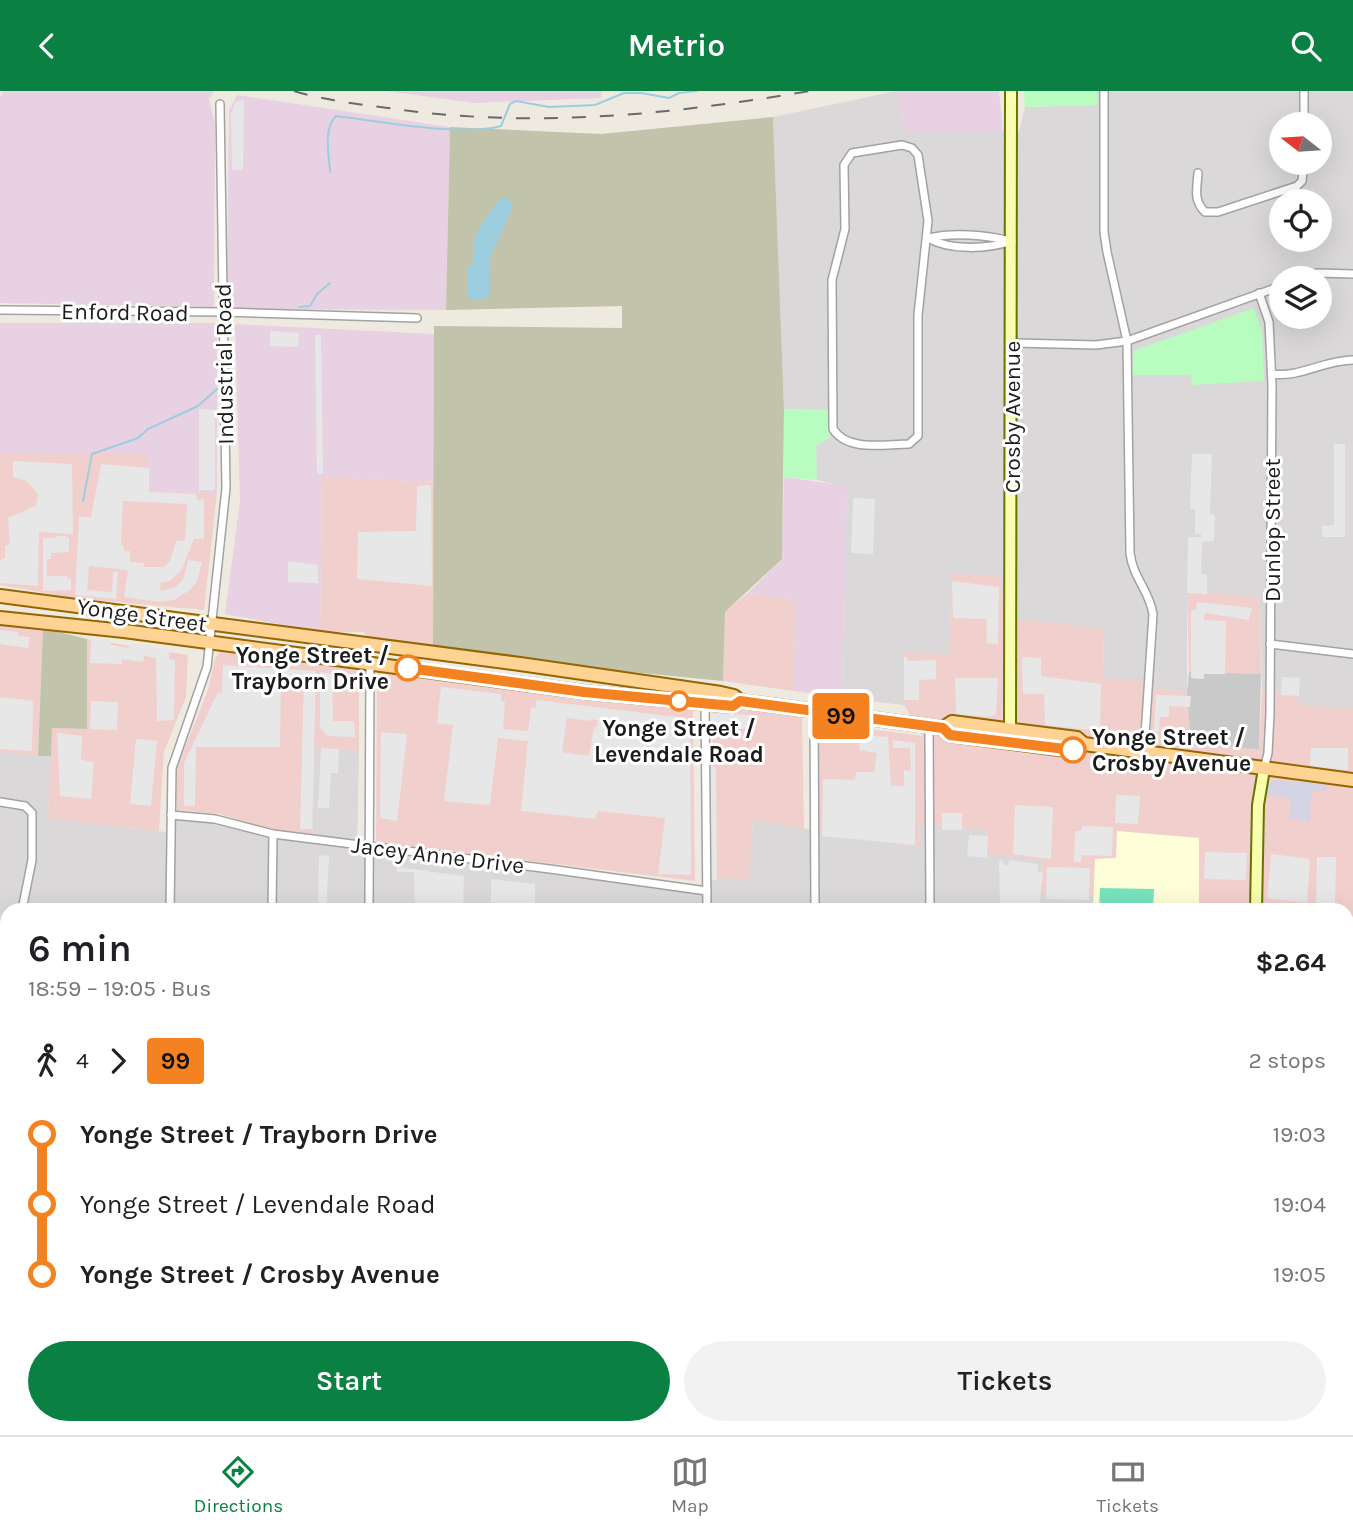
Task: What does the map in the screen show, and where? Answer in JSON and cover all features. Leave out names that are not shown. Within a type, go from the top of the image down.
[{"type":"main road","name":"Yonge Street","points":[[0,596],[520,664],[705,697]]},
{"type":"main road","name":"Yonge Street","points":[[0,618],[124,631],[584,692],[734,696],[740,701],[929,727],[943,728],[952,722],[1010,736],[1077,739],[1084,744],[1353,780]]},
{"type":"street","name":"Crosby Avenue","points":[[1010,736],[1011,91]]},
{"type":"street","points":[[1104,91],[1104,232],[1127,341],[1130,552],[1132,567],[1151,601],[1153,614],[1144,751]]},
{"type":"street","points":[[1304,91],[1304,112]]},
{"type":"street","name":"Industrial Road","points":[[170,903],[172,768],[207,667],[226,488],[220,104]]},
{"type":"street","points":[[902,145],[912,148],[918,155],[928,238],[918,315],[918,436],[909,444],[851,444],[839,438],[833,429],[832,280],[845,229],[844,165],[852,153],[902,145]]},
{"type":"street","points":[[1198,173],[1196,199],[1205,212],[1218,212],[1297,186],[1302,181],[1303,175]]},
{"type":"street","points":[[928,238],[940,235],[994,237],[1012,241]]},
{"type":"street","points":[[967,237],[967,246]]},
{"type":"street","points":[[928,238],[939,244],[994,247],[1012,241]]},
{"type":"street","points":[[1332,274],[1353,274]]},
{"type":"street","points":[[1012,343],[1096,345],[1127,341],[1269,290]]},
{"type":"street","name":"Dunlop Street","points":[[1259,293],[1269,322],[1272,374],[1270,713],[1268,753],[1264,769]]},
{"type":"street","name":"Enford Road","points":[[0,310],[417,318]]},
{"type":"street","points":[[1272,374],[1291,375],[1335,360],[1353,361]]},
{"type":"street","points":[[1270,644],[1353,654]]},
{"type":"street","points":[[369,903],[370,663]]},
{"type":"street","points":[[705,697],[707,903]]},
{"type":"street","points":[[814,712],[814,903]]},
{"type":"street","points":[[929,727],[930,903]]},
{"type":"street","points":[[1256,903],[1258,805],[1264,769]]},
{"type":"street","points":[[0,802],[26,806],[32,813],[32,860],[23,903]]},
{"type":"street","name":"Jacey Anne Drive","points":[[171,815],[215,819],[273,834],[707,891]]},
{"type":"street","points":[[272,903],[273,834]]},
{"type":"shaded area","points":[[4,91],[214,91],[209,99],[215,124],[214,307],[0,303],[0,97]]},
{"type":"shaded area","points":[[386,91],[602,91],[601,98],[474,103]]},
{"type":"shaded area","points":[[897,91],[904,132],[1019,131],[1025,107],[1097,105],[1097,91],[1353,91],[1353,709],[1297,704],[1297,692],[1262,692],[1260,597],[1187,592],[1187,692],[1155,689],[1141,681],[1103,679],[1104,629],[1003,617],[951,573],[950,655],[904,652],[904,705],[843,698],[847,487],[817,480],[816,446],[830,437],[828,411],[784,409],[773,117]]},
{"type":"shaded area","points":[[897,91],[999,91],[1003,131],[904,132]]},
{"type":"shaded area","points":[[237,95],[450,127],[446,310],[234,309],[227,288],[229,111]]},
{"type":"shaded area","points":[[244,100],[243,170],[232,170],[231,114],[236,101]]},
{"type":"shaded area","points":[[773,117],[784,409],[782,559],[725,612],[723,681],[433,647],[434,326],[622,328],[622,306],[446,310],[450,127],[601,134]]},
{"type":"shaded area","points":[[0,323],[217,323],[217,493],[150,491],[148,454],[0,454]]},
{"type":"shaded area","points":[[235,324],[434,334],[434,482],[322,477],[320,632],[225,614],[240,501]]},
{"type":"shaded area","points":[[270,331],[299,333],[298,347],[270,346]]},
{"type":"shaded area","points":[[315,335],[321,335],[323,474],[317,474]]},
{"type":"shaded area","points":[[199,409],[215,410],[215,490],[199,490]]},
{"type":"shaded area","points":[[1334,444],[1345,444],[1345,537],[1322,537],[1322,526],[1334,525]]},
{"type":"shaded area","points":[[0,454],[148,454],[150,491],[217,493],[204,610],[72,598],[0,585]]},
{"type":"shaded area","points":[[1192,454],[1212,454],[1210,514],[1215,515],[1214,541],[1202,542],[1201,574],[1207,575],[1207,594],[1187,593],[1188,537],[1201,537],[1201,534],[1195,534],[1195,509],[1190,509]]},
{"type":"shaded area","points":[[13,461],[72,464],[73,534],[39,532],[38,586],[0,583],[0,560],[5,558],[5,546],[10,544],[8,518],[36,506],[38,494],[26,481],[13,477]]},
{"type":"shaded area","points":[[101,464],[149,468],[149,492],[196,494],[197,500],[204,499],[204,539],[194,539],[181,571],[171,580],[161,583],[160,591],[175,587],[183,580],[188,560],[202,562],[197,581],[190,590],[174,600],[159,602],[124,597],[128,570],[89,566],[87,590],[112,592],[113,572],[118,572],[116,599],[75,595],[79,517],[91,517]],"holes":[[[123,501],[187,504],[185,540],[176,541],[170,561],[164,567],[144,567],[144,563],[130,562],[130,551],[124,551],[124,546],[121,545]]]},
{"type":"shaded area","points":[[322,477],[434,482],[433,647],[367,637],[364,632],[320,632]]},
{"type":"shaded area","points":[[784,477],[847,486],[843,698],[794,691],[795,600],[748,593],[782,559]]},
{"type":"shaded area","points":[[431,485],[432,586],[357,579],[358,532],[416,531],[417,486]]},
{"type":"shaded area","points":[[853,498],[875,499],[873,554],[851,553]]},
{"type":"shaded area","points":[[43,538],[69,538],[69,552],[51,553],[51,559],[47,559],[47,576],[67,576],[67,579],[71,579],[71,590],[43,591]]},
{"type":"shaded area","points":[[288,561],[318,565],[318,583],[288,582]]},
{"type":"shaded area","points":[[951,573],[1002,577],[1003,617],[1104,629],[1103,678],[1141,681],[1155,689],[1187,692],[1191,746],[1259,749],[1262,692],[1297,692],[1298,704],[1353,709],[1353,903],[1199,903],[1199,839],[1117,858],[1095,859],[1094,896],[1040,894],[1043,860],[986,854],[987,829],[920,824],[919,847],[818,831],[816,722],[923,736],[904,705],[904,652],[950,655]]},
{"type":"shaded area","points":[[952,581],[999,587],[998,644],[987,643],[986,619],[953,618]]},
{"type":"shaded area","points":[[1187,592],[1260,597],[1261,674],[1189,672]]},
{"type":"shaded area","points":[[748,593],[795,600],[794,691],[723,681],[725,612]]},
{"type":"shaded area","points":[[1197,602],[1252,608],[1249,620],[1205,613],[1204,620],[1226,621],[1225,674],[1204,674],[1204,679],[1191,678],[1191,610],[1196,610]]},
{"type":"shaded area","points":[[0,624],[43,628],[38,756],[0,752]]},
{"type":"shaded area","points":[[43,628],[87,639],[87,729],[52,728],[51,756],[38,756]]},
{"type":"shaded area","points":[[0,630],[18,632],[18,636],[30,637],[28,648],[0,644]]},
{"type":"shaded area","points":[[87,639],[188,655],[186,697],[164,752],[159,831],[48,818],[52,728],[87,729]]},
{"type":"shaded area","points":[[91,640],[110,640],[111,645],[128,648],[130,643],[170,650],[169,659],[175,660],[174,720],[157,721],[156,658],[144,656],[143,662],[122,659],[122,664],[90,663]]},
{"type":"shaded area","points":[[220,652],[359,669],[359,751],[315,748],[312,835],[266,828],[220,814],[177,810],[176,770],[208,690],[215,659]]},
{"type":"shaded area","points":[[904,657],[907,657],[907,661],[936,660],[936,679],[919,680],[919,700],[904,700]]},
{"type":"shaded area","points":[[1022,657],[1041,658],[1041,676],[1101,684],[1100,731],[1045,725],[1044,694],[1023,694]]},
{"type":"shaded area","points":[[223,665],[316,671],[312,829],[300,829],[304,678],[281,678],[280,747],[196,747],[195,806],[184,806],[184,763],[218,692],[222,693]]},
{"type":"shaded area","points":[[377,671],[693,710],[695,881],[376,842]]},
{"type":"shaded area","points":[[320,672],[332,674],[333,721],[354,721],[355,737],[328,736],[320,728]]},
{"type":"shaded area","points":[[1189,672],[1261,674],[1259,749],[1191,746],[1187,692]]},
{"type":"shaded area","points":[[1282,677],[1300,678],[1299,696],[1281,695]]},
{"type":"shaded area","points":[[955,678],[998,678],[996,714],[990,717],[956,714]]},
{"type":"shaded area","points":[[441,687],[501,694],[501,701],[505,702],[503,729],[528,731],[531,707],[536,708],[536,700],[678,717],[690,732],[691,875],[658,874],[665,818],[598,811],[595,819],[521,811],[528,741],[498,738],[490,805],[444,801],[453,725],[437,723]],"holes":[[[567,718],[598,720],[597,727],[594,727],[589,756],[562,752]]]},
{"type":"shaded area","points":[[1156,695],[1191,696],[1190,707],[1169,706],[1169,717],[1160,717],[1159,731],[1154,731]]},
{"type":"shaded area","points":[[0,697],[33,701],[32,751],[0,749]]},
{"type":"shaded area","points":[[91,701],[118,702],[117,730],[90,729]]},
{"type":"shaded area","points":[[713,707],[802,716],[804,829],[753,820],[749,879],[711,878]]},
{"type":"shaded area","points":[[712,713],[752,715],[752,729],[712,729]]},
{"type":"shaded area","points":[[381,732],[407,734],[397,821],[380,818]]},
{"type":"shaded area","points":[[57,733],[82,736],[81,760],[94,762],[91,799],[60,796]]},
{"type":"shaded area","points":[[860,735],[888,737],[891,786],[904,786],[904,770],[911,771],[910,748],[893,748],[893,740],[915,743],[915,845],[822,836],[823,779],[855,780],[856,772],[874,772],[877,753],[859,750]]},
{"type":"shaded area","points":[[136,739],[157,741],[151,806],[130,804]]},
{"type":"shaded area","points":[[315,748],[359,751],[357,850],[710,894],[711,878],[749,879],[753,820],[919,847],[920,824],[987,829],[987,854],[1043,860],[1041,894],[1094,896],[1094,903],[0,903],[0,752],[51,756],[48,818],[174,833],[175,820],[208,822],[312,843]]},
{"type":"shaded area","points":[[321,748],[339,749],[338,773],[331,773],[329,808],[318,808]]},
{"type":"shaded area","points":[[1311,748],[1348,748],[1348,770],[1310,766]]},
{"type":"shaded area","points":[[709,767],[716,767],[717,880],[711,880]]},
{"type":"shaded area","points":[[1276,780],[1327,786],[1327,791],[1318,789],[1311,795],[1310,822],[1289,819],[1291,799],[1265,795],[1268,784]]},
{"type":"shaded area","points":[[1116,795],[1140,796],[1138,824],[1115,823]]},
{"type":"shaded area","points":[[1015,805],[1053,807],[1051,859],[1013,854]]},
{"type":"shaded area","points":[[942,813],[962,813],[962,830],[942,830]]},
{"type":"shaded area","points":[[1082,826],[1113,827],[1112,856],[1082,855],[1081,862],[1074,862],[1075,831],[1081,831]]},
{"type":"shaded area","points":[[1117,831],[1199,838],[1199,903],[1093,903],[1095,859],[1116,858]]},
{"type":"shaded area","points":[[969,835],[988,836],[987,858],[967,856]]},
{"type":"shaded area","points":[[1205,852],[1247,853],[1246,880],[1204,879]]},
{"type":"shaded area","points":[[1271,854],[1310,859],[1307,903],[1267,898]]},
{"type":"shaded area","points":[[319,855],[329,856],[326,903],[318,903]]},
{"type":"shaded area","points":[[1317,857],[1336,857],[1335,903],[1316,903]]},
{"type":"shaded area","points":[[1003,860],[1004,865],[1008,866],[1009,860],[1038,864],[1038,871],[1043,872],[1040,903],[1000,903],[999,861]]},
{"type":"shaded area","points":[[397,867],[464,876],[463,903],[415,903],[414,872],[397,872]]},
{"type":"shaded area","points":[[1047,867],[1090,868],[1089,900],[1046,899]]},
{"type":"shaded area","points":[[491,879],[535,884],[535,903],[491,903]]},
{"type":"green space","points":[[1024,91],[1097,91],[1098,105],[1025,107]]},
{"type":"green space","points":[[1254,308],[1262,330],[1264,381],[1192,385],[1191,375],[1132,375],[1133,351]]},
{"type":"green space","points":[[784,409],[828,410],[830,437],[816,446],[817,480],[784,477]]},
{"type":"green space","points":[[1100,888],[1154,889],[1153,903],[1099,903]]},
{"type":"water","points":[[500,199],[510,200],[513,206],[490,258],[489,298],[472,300],[468,296],[467,266],[473,265],[476,237],[488,215]]},
{"type":"waterway","points":[[330,172],[328,135],[329,127],[336,116],[420,127],[484,129],[501,126],[510,104],[516,101],[549,107],[595,105],[624,93],[669,98],[679,93],[697,91]]},
{"type":"waterway","points":[[299,307],[310,306],[317,294],[330,283]]},
{"type":"waterway","points":[[83,501],[92,454],[138,438],[148,429],[198,406],[217,389]]},
{"type":"railway","points":[[294,91],[376,106],[495,118],[652,112],[810,91]]},
{"type":"bus line","name":"99","points":[[408,668],[584,692],[733,706],[740,701],[773,705],[943,728],[950,735],[1073,750]]},
{"type":"place","name":"Yonge Street / Trayborn Drive","points":[[408,668]]},
{"type":"place","name":"Yonge Street / Levendale Road","points":[[679,701]]},
{"type":"place","name":"Yonge Street / Crosby Avenue","points":[[1073,750]]}]
